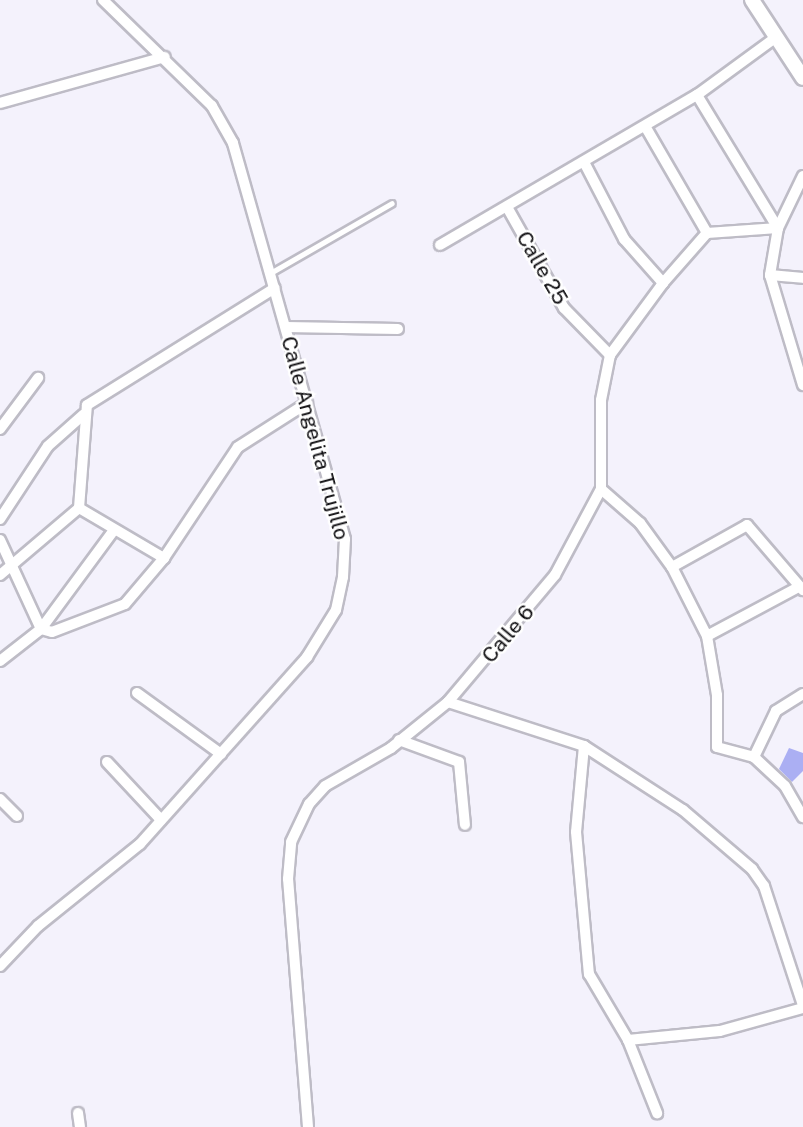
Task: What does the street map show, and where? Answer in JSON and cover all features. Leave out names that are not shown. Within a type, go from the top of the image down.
[{"type":"main road","points":[[752,0],[803,79]]},
{"type":"street","name":"Calle Angelita Trujillo","points":[[2,958],[161,820],[307,657],[336,610],[345,539],[272,272],[233,143],[212,106],[165,57],[103,0]]},
{"type":"street","points":[[440,245],[585,164],[697,95],[775,37]]},
{"type":"street","points":[[0,103],[165,57]]},
{"type":"street","points":[[697,95],[778,228]]},
{"type":"street","points":[[645,126],[707,233],[778,228]]},
{"type":"street","points":[[585,164],[624,239],[663,283]]},
{"type":"street","points":[[803,176],[778,228],[770,275],[801,358],[803,385]]},
{"type":"street","name":"Calle 25","points":[[507,207],[564,308],[610,355]]},
{"type":"street","name":"Calle 6","points":[[308,1127],[291,842],[325,786],[399,740],[448,702],[555,575],[601,489],[601,400],[610,355],[663,283],[707,233]]},
{"type":"street","points":[[770,275],[803,278]]},
{"type":"street","points":[[0,519],[48,446],[125,379],[275,288]]},
{"type":"street","points":[[286,327],[398,329]]},
{"type":"street","points":[[0,429],[37,378]]},
{"type":"street","points":[[41,629],[68,628],[125,604],[164,558],[244,441],[306,403]]},
{"type":"street","points":[[0,575],[15,567],[79,508],[83,415]]},
{"type":"street","points":[[601,489],[640,523],[672,568],[707,636],[718,695],[717,747],[754,757],[785,786],[803,817]]},
{"type":"street","points":[[79,508],[164,558]]},
{"type":"street","points":[[672,568],[747,525],[800,589],[707,636]]},
{"type":"street","points":[[0,661],[41,629],[114,530]]},
{"type":"street","points":[[0,541],[15,567],[41,629]]},
{"type":"street","points":[[137,693],[221,754]]},
{"type":"street","points":[[754,757],[776,711],[803,694]]},
{"type":"street","points":[[448,702],[584,746],[683,810],[752,869],[803,1007],[720,1031],[628,1040]]},
{"type":"street","points":[[399,740],[459,762],[465,825]]},
{"type":"street","points":[[584,746],[576,832],[589,974],[628,1040],[657,1113]]},
{"type":"street","points":[[107,762],[161,820]]},
{"type":"street","points":[[0,799],[17,816]]},
{"type":"street","points":[[78,1113],[80,1127]]},
{"type":"lane","points":[[272,272],[392,203]]},
{"type":"building","points":[[789,748],[803,753],[803,771],[792,782],[779,769]]}]
